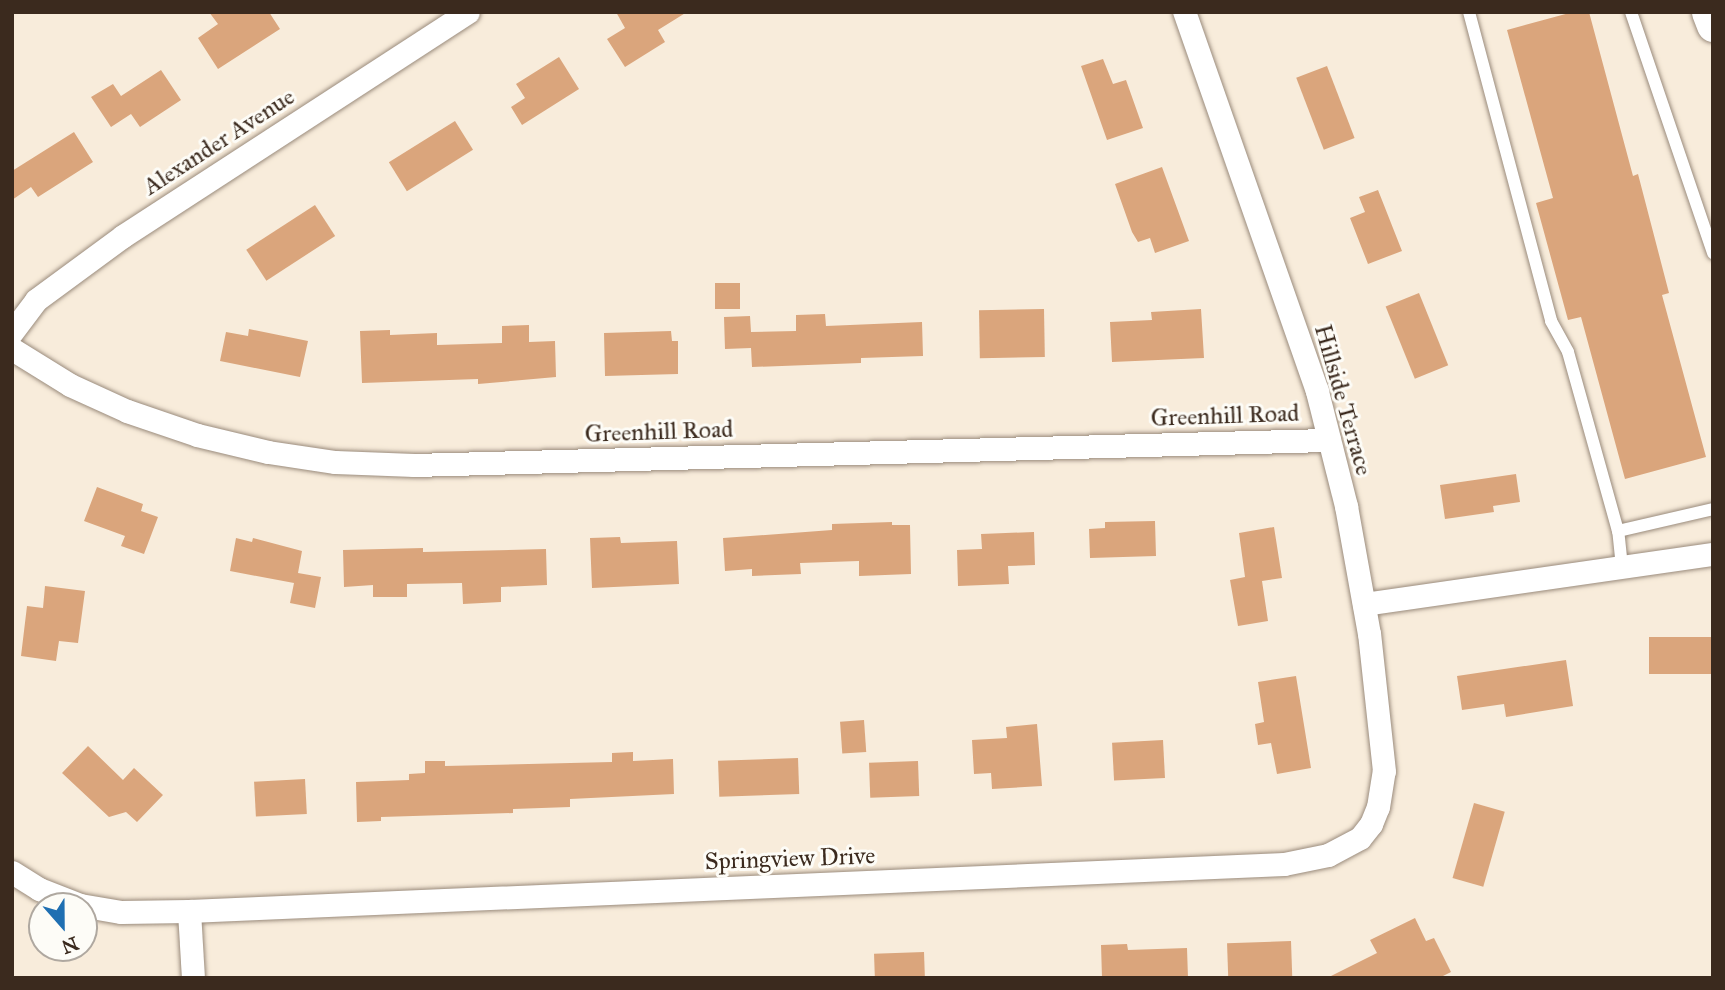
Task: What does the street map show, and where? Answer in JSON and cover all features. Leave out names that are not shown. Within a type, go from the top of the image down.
[{"type":"main road","points":[[1708,12],[1713,25]]},
{"type":"street","name":"Alexander Avenue","points":[[12,332],[37,300],[123,236],[468,12]]},
{"type":"street","name":"Hillside Terrace","points":[[1184,12],[1313,379],[1346,506],[1364,604],[1384,771],[1375,816]]},
{"type":"street","name":"Greenhill Road","points":[[12,349],[70,385],[127,411],[197,435],[268,452],[335,462],[414,465],[1329,440]]},
{"type":"street","points":[[1364,604],[1713,554]]},
{"type":"street","name":"Springview Drive","points":[[189,911],[1284,864],[1338,851],[1360,838],[1375,816]]},
{"type":"street","points":[[12,872],[38,889],[80,905],[121,912],[189,911],[193,978]]},
{"type":"lane","points":[[1469,12],[1550,321],[1568,352],[1618,531],[1622,567]]},
{"type":"lane","points":[[1632,12],[1713,253]]},
{"type":"lane","points":[[1618,531],[1713,509]]},
{"type":"building","points":[[209,12],[269,12],[280,29],[218,69],[198,38],[218,24]]},
{"type":"building","points":[[616,12],[687,12],[658,30],[665,42],[625,67],[607,39],[625,28]]},
{"type":"building","points":[[1573,12],[1589,12],[1633,176],[1638,174],[1669,293],[1662,295],[1706,457],[1625,479],[1581,317],[1568,320],[1536,203],[1553,198],[1507,30]]},
{"type":"building","points":[[559,57],[579,89],[522,125],[511,107],[525,98],[516,84]]},
{"type":"building","points":[[1103,59],[1113,84],[1126,80],[1143,128],[1107,140],[1081,66]]},
{"type":"building","points":[[1327,66],[1355,138],[1324,150],[1296,78]]},
{"type":"building","points":[[161,70],[181,100],[140,127],[131,114],[111,127],[91,97],[113,84],[121,96]]},
{"type":"building","points":[[455,121],[473,150],[407,191],[389,162]]},
{"type":"building","points":[[74,132],[93,162],[38,197],[31,187],[12,200],[12,171]]},
{"type":"building","points":[[1162,167],[1189,241],[1155,253],[1150,238],[1138,242],[1132,232],[1115,184]]},
{"type":"building","points":[[1378,190],[1402,251],[1368,264],[1350,218],[1365,212],[1359,197]]},
{"type":"building","points":[[315,205],[335,236],[266,281],[246,250]]},
{"type":"building","points":[[715,283],[740,283],[740,309],[715,309]]},
{"type":"building","points":[[1419,293],[1448,365],[1415,379],[1386,306]]},
{"type":"building","points":[[1044,309],[1045,357],[980,358],[979,310]]},
{"type":"building","points":[[1201,309],[1204,358],[1112,362],[1110,322],[1152,320],[1151,312]]},
{"type":"building","points":[[825,314],[826,326],[922,322],[923,356],[861,358],[861,363],[752,367],[751,348],[725,349],[724,317],[750,316],[751,332],[796,331],[796,315]]},
{"type":"building","points":[[529,325],[529,342],[555,341],[556,377],[478,384],[478,379],[362,383],[360,331],[390,330],[390,335],[437,333],[437,345],[502,343],[502,326]]},
{"type":"building","points":[[249,329],[308,341],[300,377],[220,361],[226,332],[248,336]]},
{"type":"building","points":[[671,331],[672,341],[678,341],[678,374],[605,376],[604,333]]},
{"type":"building","points":[[1516,474],[1520,502],[1493,506],[1494,512],[1445,519],[1440,485]]},
{"type":"building","points":[[97,487],[143,504],[141,511],[158,517],[144,554],[121,546],[125,536],[84,521]]},
{"type":"building","points":[[1155,521],[1156,556],[1090,558],[1089,529],[1105,528],[1105,522]]},
{"type":"building","points":[[892,522],[892,525],[910,525],[911,574],[859,576],[859,561],[800,563],[801,574],[752,576],[752,569],[725,571],[723,538],[832,530],[832,524]]},
{"type":"building","points":[[1274,527],[1282,578],[1262,581],[1268,621],[1238,626],[1230,580],[1245,577],[1239,533]]},
{"type":"building","points":[[1034,532],[1035,565],[1008,566],[1009,584],[958,586],[957,550],[982,549],[981,534]]},
{"type":"building","points":[[620,537],[621,543],[677,541],[679,584],[592,588],[590,538]]},
{"type":"building","points":[[236,538],[252,542],[253,538],[302,551],[298,573],[321,577],[315,608],[290,603],[294,583],[230,571]]},
{"type":"building","points":[[423,548],[423,552],[546,549],[547,585],[501,587],[501,602],[463,604],[462,583],[407,584],[407,597],[373,597],[373,585],[344,587],[343,550]]},
{"type":"building","points":[[45,586],[85,591],[78,643],[59,641],[56,661],[21,656],[27,606],[43,608]]},
{"type":"building","points":[[1649,637],[1713,637],[1713,674],[1649,674]]},
{"type":"building","points":[[1566,660],[1573,706],[1506,717],[1504,704],[1462,710],[1457,676]]},
{"type":"building","points":[[1296,676],[1311,768],[1277,774],[1271,743],[1258,745],[1255,724],[1264,722],[1258,682]]},
{"type":"building","points":[[864,720],[866,752],[842,754],[840,722]]},
{"type":"building","points":[[1037,724],[1042,786],[992,789],[991,773],[974,774],[972,740],[1007,738],[1006,727]]},
{"type":"building","points":[[1163,740],[1165,778],[1114,781],[1112,743]]},
{"type":"building","points":[[88,746],[123,780],[134,768],[163,795],[137,822],[126,812],[109,817],[62,773]]},
{"type":"building","points":[[633,752],[633,761],[673,759],[674,794],[570,799],[570,807],[513,809],[513,813],[381,817],[381,821],[357,822],[356,782],[409,780],[409,774],[425,773],[425,761],[445,761],[445,766],[612,762],[612,753]]},
{"type":"building","points":[[798,758],[799,794],[719,797],[718,761]]},
{"type":"building","points":[[918,761],[919,796],[870,798],[869,763]]},
{"type":"building","points":[[305,779],[307,814],[256,817],[254,782]]},
{"type":"building","points":[[1474,803],[1505,812],[1483,887],[1453,878]]},
{"type":"building","points":[[1415,918],[1426,941],[1434,938],[1451,972],[1439,978],[1327,978],[1377,953],[1370,940]]},
{"type":"building","points":[[1291,941],[1292,977],[1228,978],[1227,943]]},
{"type":"building","points":[[1127,944],[1128,950],[1187,948],[1188,978],[1102,978],[1101,945]]},
{"type":"building","points":[[924,952],[925,978],[875,978],[874,954]]}]
